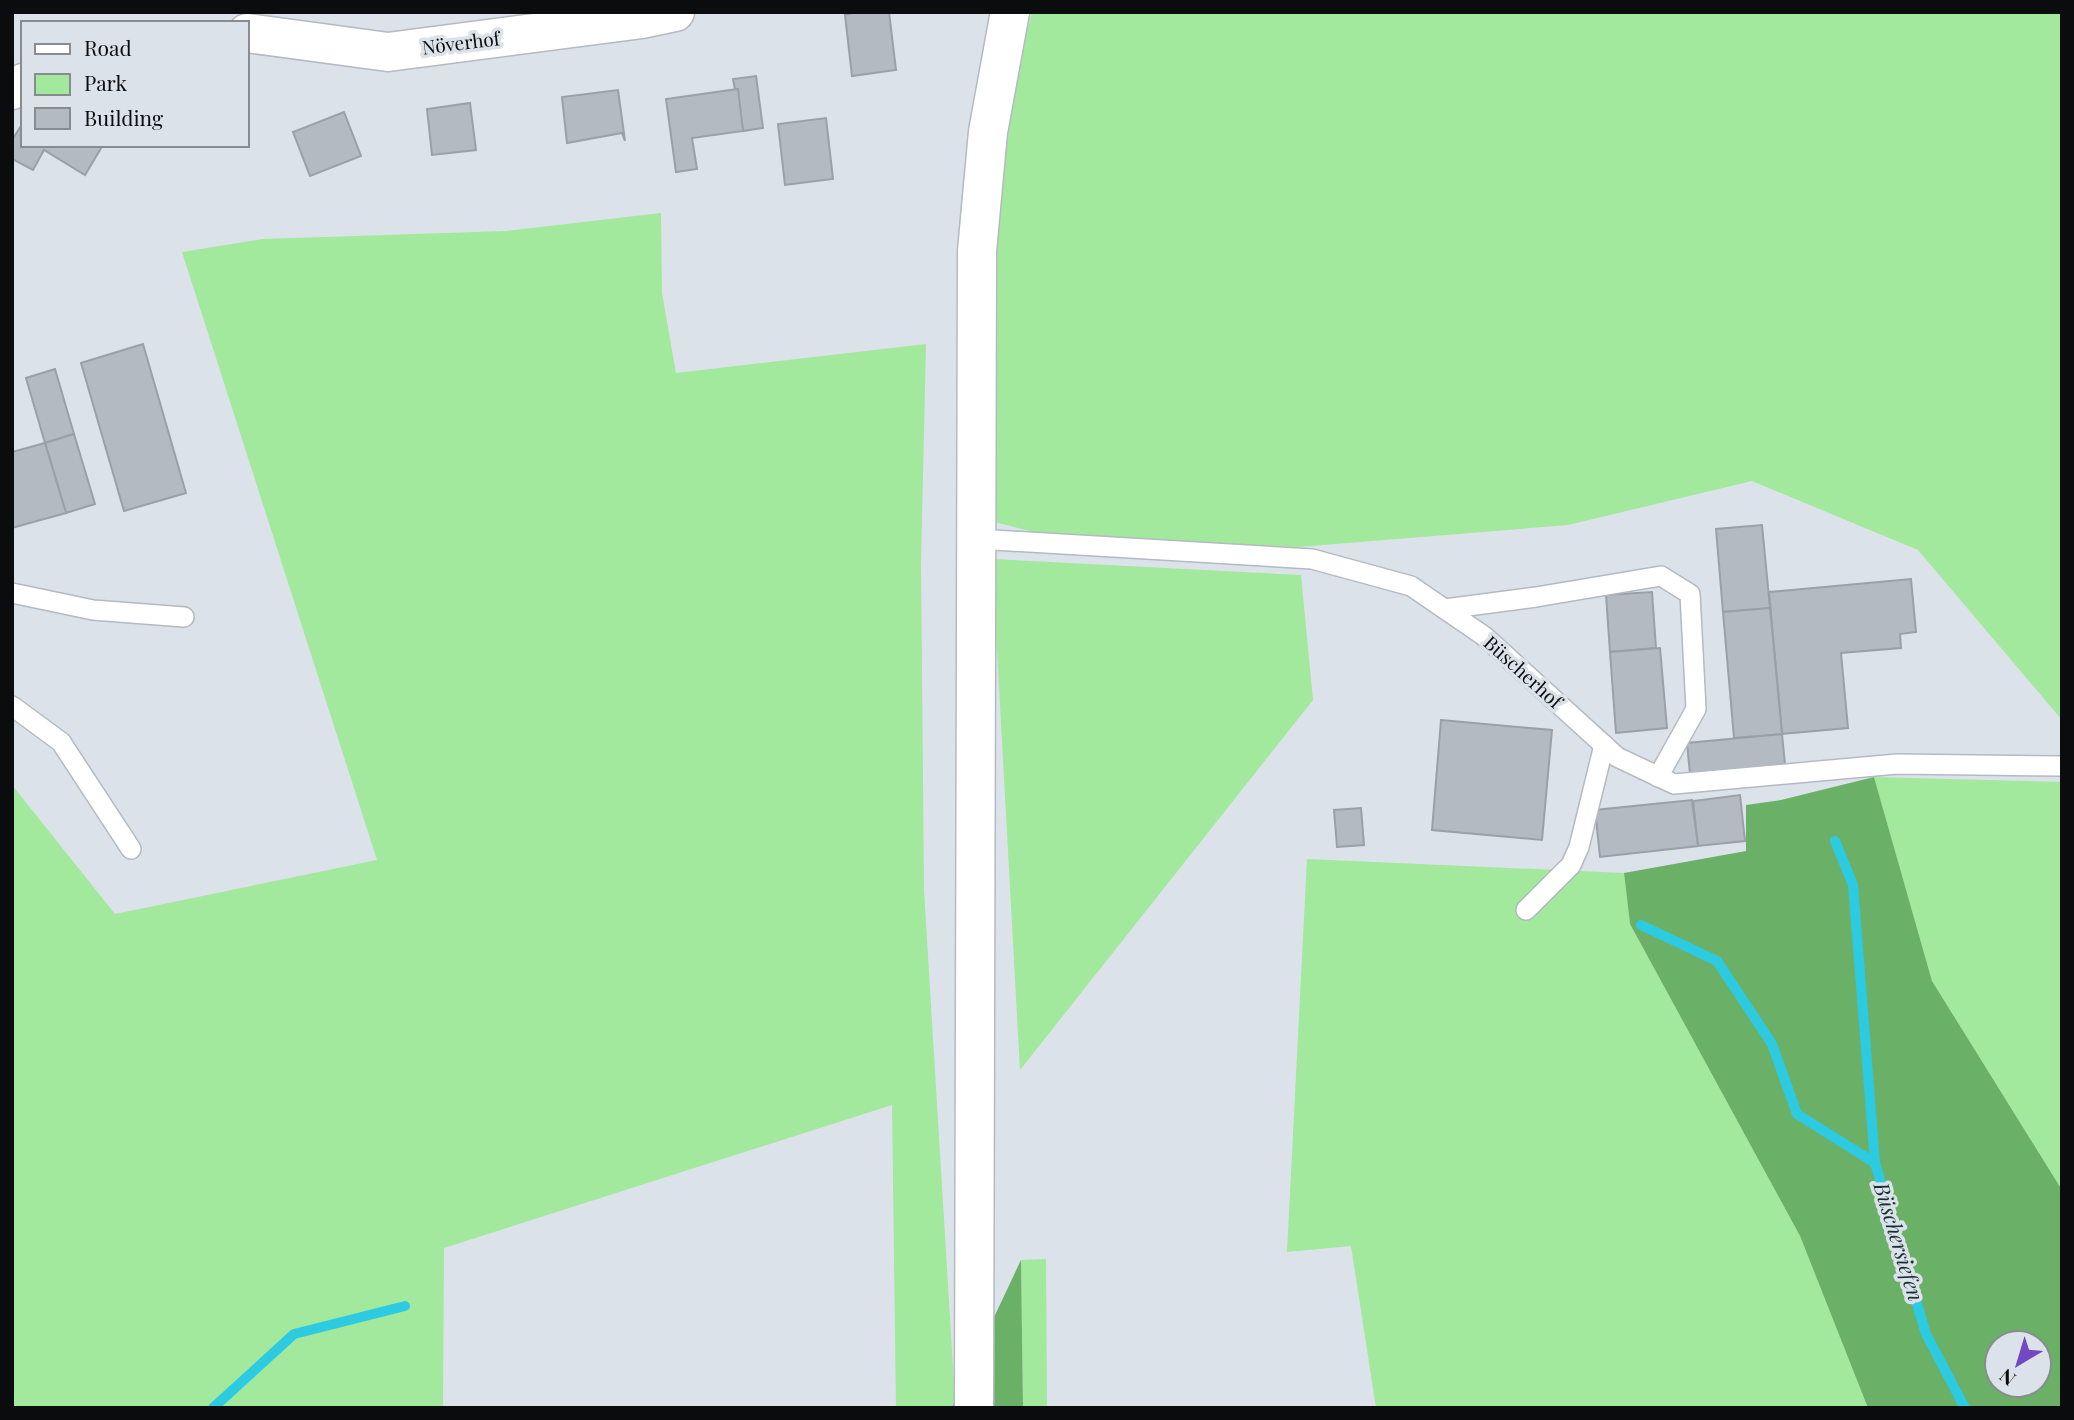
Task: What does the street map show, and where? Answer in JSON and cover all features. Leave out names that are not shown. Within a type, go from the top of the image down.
[{"type":"main road","name":"Növerhof","points":[[248,33],[388,52],[642,19],[675,12]]},
{"type":"main road","points":[[974,1408],[977,251],[988,132],[1010,12]]},
{"type":"lane","name":"Büscherhof","points":[[978,539],[1312,559],[1411,586],[1484,636],[1617,757],[1674,784],[1897,764],[2062,766]]},
{"type":"lane","points":[[1445,609],[1661,576],[1690,594],[1696,709],[1658,776]]},
{"type":"lane","points":[[12,593],[93,611],[184,617]]},
{"type":"lane","points":[[12,706],[61,742],[131,849]]},
{"type":"lane","points":[[1526,910],[1571,865],[1579,847],[1604,745]]},
{"type":"green space","points":[[1032,12],[2062,12],[2062,720],[1918,550],[1752,481],[1568,525],[1298,547],[1052,537],[995,522],[989,365],[1003,121]]},
{"type":"green space","points":[[661,213],[662,293],[676,373],[926,344],[921,562],[924,890],[955,1400],[952,1408],[896,1408],[892,1105],[444,1248],[443,1408],[12,1408],[12,785],[115,914],[377,860],[182,252],[263,239],[506,231]]},
{"type":"green space","points":[[992,559],[1301,575],[1313,700],[1020,1070]]},
{"type":"green space","points":[[1874,777],[2062,782],[2062,1190],[1932,981]]},
{"type":"green space","points":[[1874,777],[1932,981],[2062,1190],[2062,1408],[1868,1408],[1800,1236],[1630,924],[1624,873],[1746,851],[1746,805],[1781,800]]},
{"type":"green space","points":[[1307,859],[1624,873],[1630,924],[1800,1236],[1868,1408],[1376,1408],[1351,1246],[1287,1252]]},
{"type":"green space","points":[[1046,1259],[1047,1408],[1023,1408],[1021,1260]]},
{"type":"green space","points":[[1021,1260],[1023,1408],[952,1408],[955,1400]]},
{"type":"building","points":[[856,12],[889,12],[896,70],[852,76],[845,15]]},
{"type":"building","points":[[756,76],[763,128],[743,131],[733,79]]},
{"type":"building","points":[[738,89],[743,131],[692,138],[697,169],[676,172],[666,99]]},
{"type":"building","points":[[618,90],[625,141],[622,133],[567,143],[562,97]]},
{"type":"building","points":[[470,103],[476,150],[432,155],[427,109]]},
{"type":"building","points":[[344,112],[361,156],[310,176],[293,132]]},
{"type":"building","points":[[826,118],[833,179],[785,185],[778,124]]},
{"type":"building","points":[[21,126],[21,147],[102,147],[85,175],[44,150],[33,170],[12,159],[12,140]]},
{"type":"building","points":[[143,344],[186,493],[124,511],[81,363]]},
{"type":"building","points":[[55,369],[74,434],[45,443],[26,378]]},
{"type":"building","points":[[74,434],[95,504],[66,513],[45,443]]},
{"type":"building","points":[[45,443],[66,513],[12,528],[12,452]]},
{"type":"building","points":[[1762,525],[1770,608],[1723,612],[1716,529]]},
{"type":"building","points":[[1911,579],[1916,632],[1900,634],[1901,648],[1841,653],[1848,728],[1782,734],[1769,592]]},
{"type":"building","points":[[1652,592],[1656,648],[1610,652],[1606,595]]},
{"type":"building","points":[[1770,608],[1782,734],[1734,738],[1723,612]]},
{"type":"building","points":[[1660,648],[1667,728],[1616,733],[1610,652]]},
{"type":"building","points":[[1441,720],[1552,730],[1542,840],[1432,830]]},
{"type":"building","points":[[1782,734],[1785,764],[1690,774],[1687,743]]},
{"type":"building","points":[[1740,795],[1745,841],[1698,846],[1693,801]]},
{"type":"building","points":[[1692,800],[1698,846],[1600,857],[1595,810]]},
{"type":"building","points":[[1361,808],[1364,845],[1337,847],[1334,810]]},
{"type":"waterway","points":[[1835,841],[1853,885],[1875,1163]]},
{"type":"waterway","name":"Büschersiefen","points":[[1641,925],[1717,961],[1772,1044],[1797,1114],[1875,1163],[1926,1334],[1965,1408]]},
{"type":"waterway","points":[[213,1408],[294,1334],[405,1306]]}]
